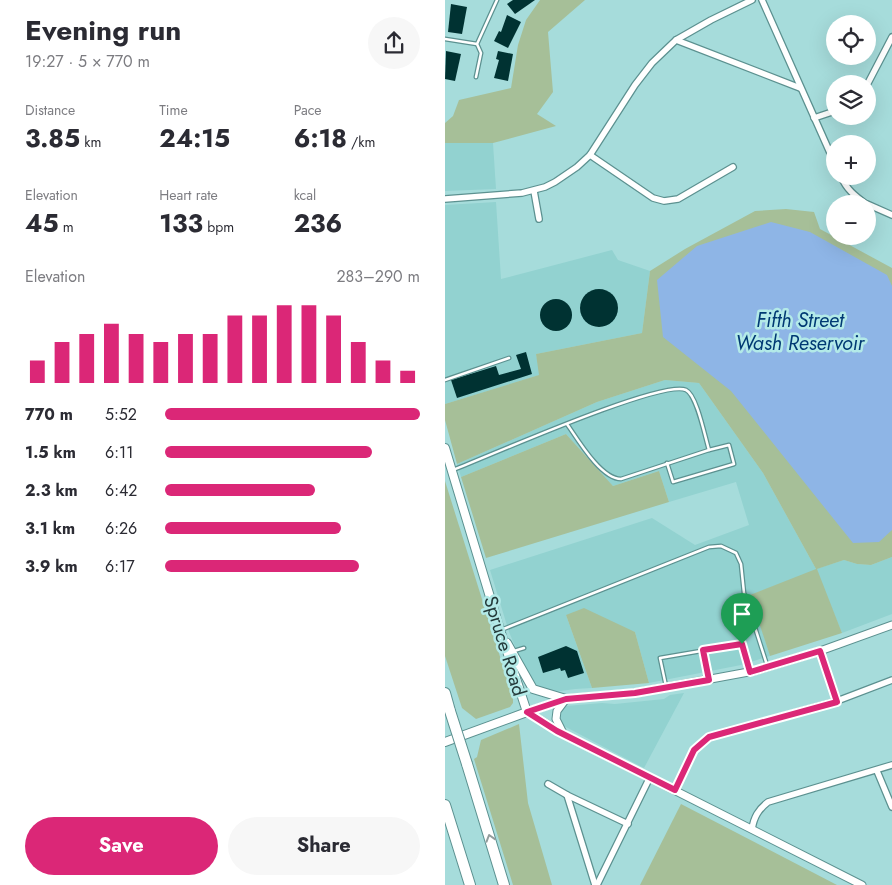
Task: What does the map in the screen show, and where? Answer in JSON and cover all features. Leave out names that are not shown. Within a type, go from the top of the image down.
[{"type":"highway","points":[[445,693],[504,885]]},
{"type":"highway","points":[[445,805],[470,885]]},
{"type":"main road","name":"Spruce Road","points":[[445,448],[527,712]]},
{"type":"main road","points":[[500,630],[527,682],[533,689],[566,699]]},
{"type":"main road","points":[[445,742],[527,712]]},
{"type":"street","points":[[445,199],[504,196],[533,190],[555,182],[577,167],[590,155],[635,85],[653,63],[676,40],[711,20],[753,0]]},
{"type":"street","points":[[763,0],[826,144]]},
{"type":"street","points":[[872,75],[892,37]]},
{"type":"street","points":[[676,40],[801,88]]},
{"type":"street","points":[[814,118],[826,113]]},
{"type":"street","points":[[590,155],[653,198],[664,201],[678,199],[733,167]]},
{"type":"street","points":[[846,185],[854,195]]},
{"type":"street","points":[[533,190],[539,219]]},
{"type":"street","points":[[876,208],[892,215]]},
{"type":"street","points":[[527,712],[566,699],[635,693],[750,672],[820,651],[892,625]]},
{"type":"street","points":[[820,651],[837,702]]},
{"type":"street","points":[[675,790],[694,750],[709,737],[837,702],[892,680]]},
{"type":"street","points":[[565,735],[556,719],[557,711],[566,699]]},
{"type":"street","name":"Spruce Road","points":[[527,712],[565,735],[862,885]]},
{"type":"street","points":[[752,829],[754,817],[768,802],[892,765]]},
{"type":"street","points":[[877,771],[892,807]]},
{"type":"street","points":[[596,885],[651,777]]},
{"type":"street","points":[[548,784],[567,796],[628,824]]},
{"type":"street","points":[[567,796],[596,885]]},
{"type":"lane","points":[[476,77],[481,53],[477,44],[497,0]]},
{"type":"lane","points":[[445,39],[477,44]]},
{"type":"lane","points":[[445,380],[509,358]]},
{"type":"lane","points":[[452,471],[603,409],[665,390],[678,388],[688,391],[694,399],[709,450]]},
{"type":"lane","points":[[567,424],[598,466],[615,479],[621,479],[709,450],[729,445],[734,464],[673,482],[667,464]]},
{"type":"lane","points":[[500,630],[700,550],[721,546],[736,552],[741,564],[744,593],[768,667]]},
{"type":"lane","points":[[667,688],[660,658],[742,644],[750,672]]},
{"type":"lane","points":[[512,651],[524,648]]},
{"type":"lane","points":[[703,650],[709,680]]},
{"type":"shaded area","points":[[445,143],[493,143],[496,189],[445,191]]},
{"type":"shaded area","points":[[496,202],[501,279],[612,250],[618,260],[650,271],[642,333],[536,354],[540,375],[445,404],[445,205]]},
{"type":"shaded area","points":[[665,380],[699,383],[763,473],[816,569],[844,560],[857,564],[871,565],[892,557],[892,614],[842,633],[816,570],[751,595],[770,656],[741,665],[649,683],[635,632],[566,615],[592,688],[554,692],[537,687],[528,677],[509,632],[490,570],[652,518],[695,545],[749,525],[736,482],[669,502],[659,471],[613,486],[566,434],[461,477],[457,464],[597,402]]},
{"type":"shaded area","points":[[684,693],[644,768],[562,725],[558,715],[566,706],[664,699],[670,695]]},
{"type":"green space","points":[[540,0],[585,0],[548,32],[553,92],[537,114],[556,126],[493,143],[445,143],[445,123],[453,116],[459,100],[511,88],[518,45],[526,20]]},
{"type":"green space","name":"Fifth Street Wash Reservoir","points":[[786,209],[814,212],[820,229],[826,232],[826,245],[850,245],[892,268],[892,557],[871,565],[857,564],[844,560],[817,569],[842,633],[770,656],[750,595],[816,569],[763,473],[699,383],[665,380],[597,402],[457,464],[445,420],[445,404],[539,375],[536,354],[642,333],[650,271],[685,249],[755,211]]},
{"type":"green space","points":[[566,434],[613,486],[659,471],[669,502],[486,558],[461,477]]},
{"type":"green space","points":[[445,481],[513,698],[513,703],[510,707],[476,719],[462,708],[445,656]]},
{"type":"green space","points":[[584,608],[635,632],[649,683],[592,688],[566,615]]},
{"type":"green space","points":[[519,724],[528,803],[552,885],[513,885],[474,759],[477,757],[481,740]]},
{"type":"green space","points":[[681,804],[837,885],[640,885]]},
{"type":"water","name":"Fifth Street Wash Reservoir","points":[[771,222],[810,232],[826,241],[826,245],[833,245],[887,275],[892,286],[892,530],[879,542],[853,543],[731,391],[663,337],[657,280],[697,246]]},
{"type":"building","points":[[513,0],[535,0],[515,14],[507,4]]},
{"type":"building","points":[[451,4],[467,7],[462,34],[448,32]]},
{"type":"building","points":[[507,15],[521,22],[508,48],[494,41],[499,31],[501,32]]},
{"type":"building","points":[[446,51],[461,54],[455,81],[445,79]]},
{"type":"building","points":[[498,51],[513,54],[508,81],[494,78],[499,60],[496,59]]},
{"type":"building","points":[[599,289],[606,290],[612,295],[617,301],[617,315],[612,321],[606,326],[599,327],[592,326],[586,321],[581,315],[580,308],[581,301],[586,295],[592,290]]},
{"type":"building","points":[[556,299],[562,300],[567,304],[571,309],[571,321],[567,326],[562,330],[556,331],[550,330],[545,326],[541,321],[540,315],[541,309],[545,304],[550,300]]},
{"type":"building","points":[[526,352],[532,374],[457,398],[451,380],[496,366],[499,375],[521,369],[516,355]]},
{"type":"building","points":[[566,646],[577,651],[584,673],[568,678],[565,670],[561,671],[560,668],[543,673],[538,657]]},
{"type":"route","points":[[742,644],[750,672],[820,651],[837,702],[720,732],[709,737],[694,750],[675,790],[557,731],[527,712],[566,699],[635,693],[709,680],[703,650],[742,644]]}]
